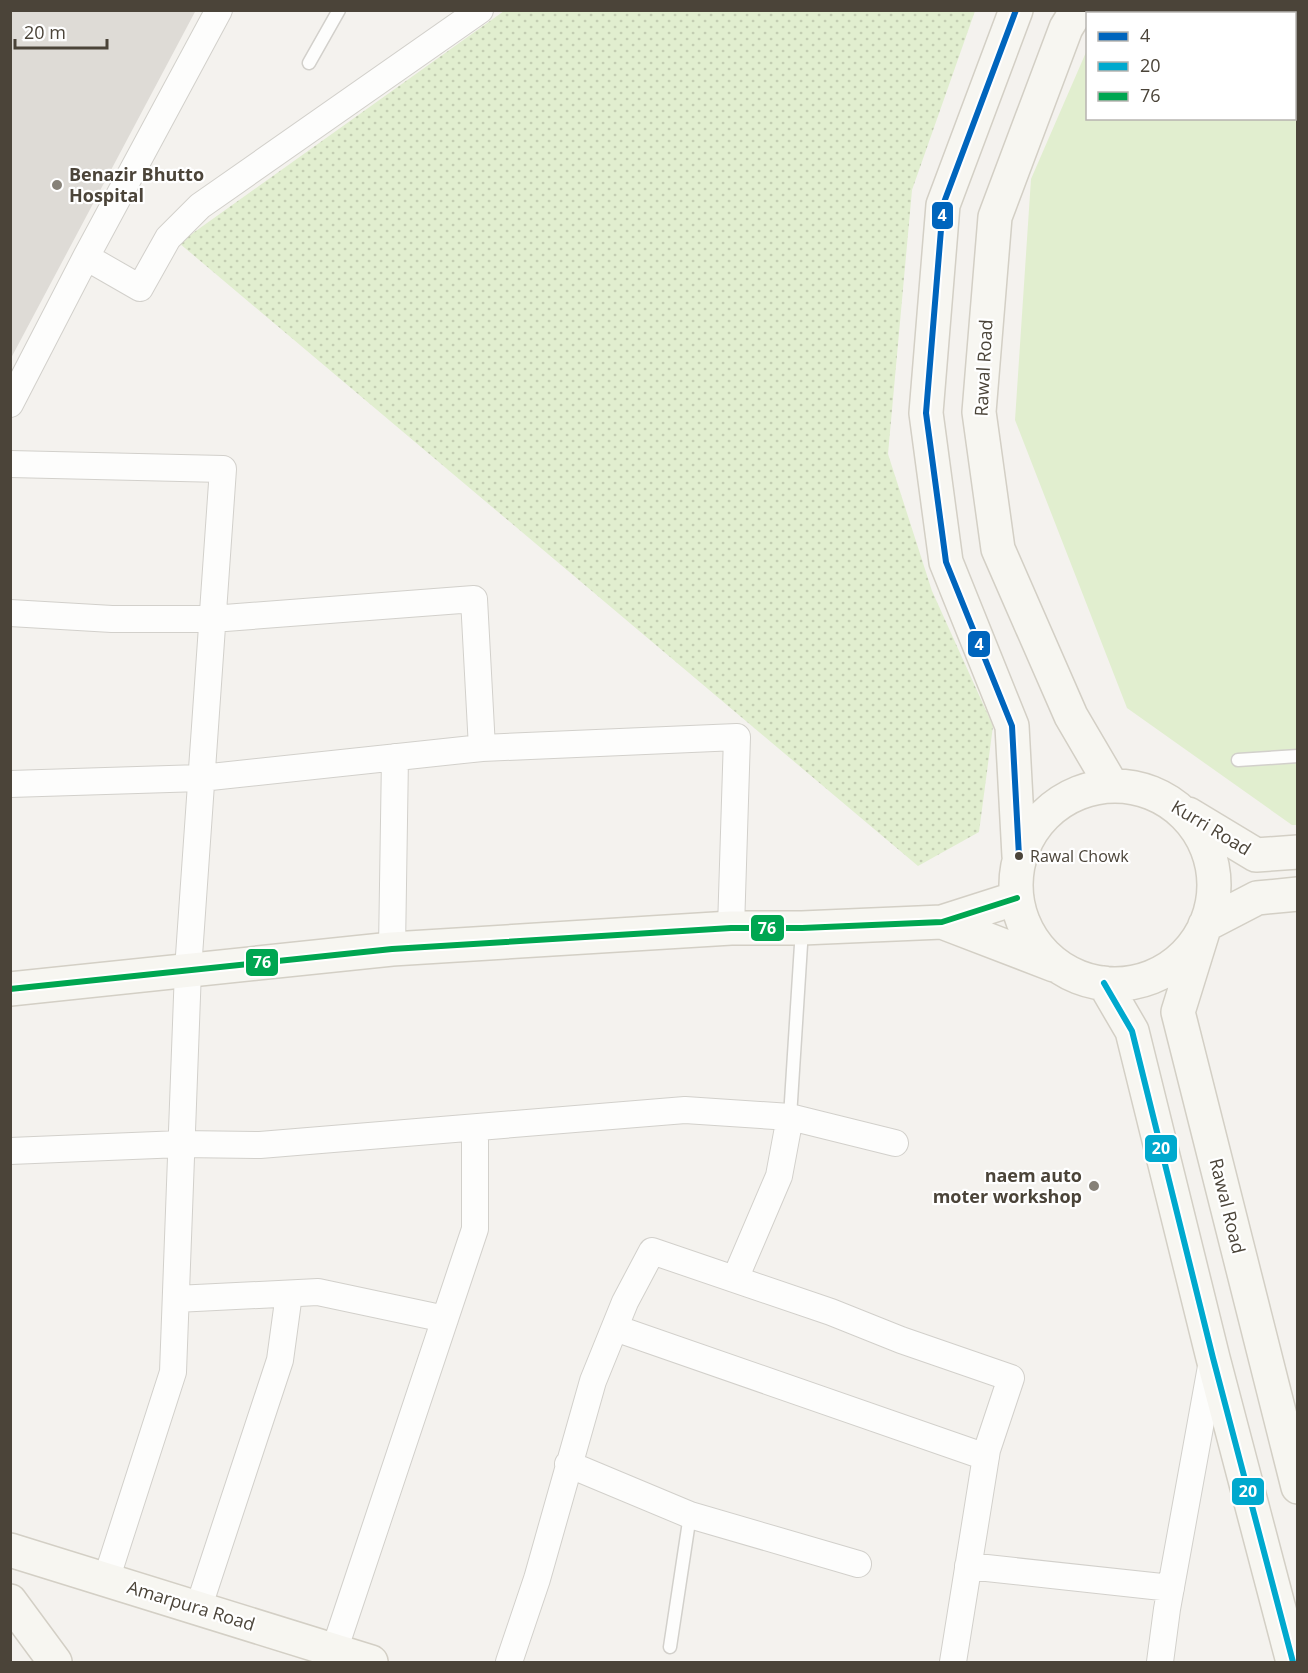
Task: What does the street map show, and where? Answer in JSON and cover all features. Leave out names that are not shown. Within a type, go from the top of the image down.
[{"type":"main road","points":[[1016,10],[942,205],[926,413],[946,562],[1012,726],[1019,856],[1015,881],[1017,898],[1026,929],[1040,950],[1058,966]]},
{"type":"main road","name":"Rawal Road","points":[[1077,10],[1066,28],[995,217],[979,412],[998,549],[1071,716],[1112,786]]},
{"type":"main road","points":[[942,922],[1058,966],[1080,978],[1104,983],[1129,983],[1153,976],[1175,964],[1192,946],[1205,925],[1212,902],[1213,876],[1208,852],[1197,830],[1181,811],[1160,797],[1137,789],[1112,786],[1088,790],[1064,799],[1045,814],[1029,834],[1019,856]]},
{"type":"main road","name":"Kurri Road","points":[[1160,797],[1256,855],[1298,852]]},
{"type":"main road","points":[[1205,925],[1257,898],[1298,894]]},
{"type":"main road","points":[[10,989],[392,949],[731,928],[802,928],[942,922],[1017,898]]},
{"type":"main road","name":"Rawal Road","points":[[1205,925],[1178,1012],[1298,1487]]},
{"type":"main road","points":[[1104,983],[1132,1031],[1213,1358],[1293,1662]]},
{"type":"main road","name":"Amarpura Road","points":[[10,1550],[371,1662]]},
{"type":"main road","points":[[10,1601],[55,1662]]},
{"type":"street","points":[[10,404],[219,10]]},
{"type":"street","points":[[86,257],[140,288],[168,238],[200,206],[480,10]]},
{"type":"street","points":[[10,464],[223,469],[188,970],[173,1372],[106,1580]]},
{"type":"street","points":[[10,613],[112,619],[212,619],[474,599],[482,748]]},
{"type":"street","points":[[10,784],[201,778],[482,748],[737,737],[731,928]]},
{"type":"street","points":[[392,949],[395,757]]},
{"type":"street","points":[[10,1151],[182,1144],[260,1145],[685,1110],[790,1117],[895,1143]]},
{"type":"street","points":[[735,1279],[779,1176],[790,1117]]},
{"type":"street","points":[[334,1651],[475,1230],[475,1128]]},
{"type":"street","points":[[509,1662],[537,1579],[593,1381],[625,1302],[652,1251],[1011,1377],[986,1457],[952,1662]]},
{"type":"street","points":[[176,1299],[318,1292],[445,1319]]},
{"type":"street","points":[[198,1609],[280,1360],[289,1294]]},
{"type":"street","points":[[615,1328],[986,1457]]},
{"type":"street","points":[[1160,1662],[1171,1588],[1213,1358]]},
{"type":"street","points":[[568,1464],[690,1515],[858,1564]]},
{"type":"street","points":[[968,1566],[1171,1588]]},
{"type":"lane","points":[[309,63],[339,10]]},
{"type":"lane","points":[[1238,760],[1298,756]]},
{"type":"lane","points":[[790,1117],[802,928]]},
{"type":"lane","points":[[670,1647],[690,1515]]},
{"type":"green space","points":[[504,11],[975,11],[912,190],[888,454],[932,591],[993,726],[979,832],[918,866],[179,243]]},
{"type":"green space","points":[[1297,11],[1297,825],[1292,825],[1127,708],[1015,420],[1031,179],[1086,52],[1086,120],[1296,120],[1296,12],[1104,12]]},
{"type":"building","name":"Benazir Bhutto Hospital","points":[[10,10],[196,10],[10,360]]},
{"type":"transit line","name":"4","points":[[1016,10],[943,205],[926,413],[946,562],[1012,726],[1019,856]]},
{"type":"transit line","name":"76","points":[[10,989],[392,949],[731,928],[802,928],[942,922],[1017,898]]},
{"type":"transit line","name":"20","points":[[1104,983],[1132,1031],[1213,1358],[1293,1662]]},
{"type":"place","name":"Benazir Bhutto Hospital","points":[[57,185]]},
{"type":"place","name":"Rawal Chowk","points":[[1019,856]]},
{"type":"place","name":"naem auto moter workshop","points":[[1094,1186]]}]
